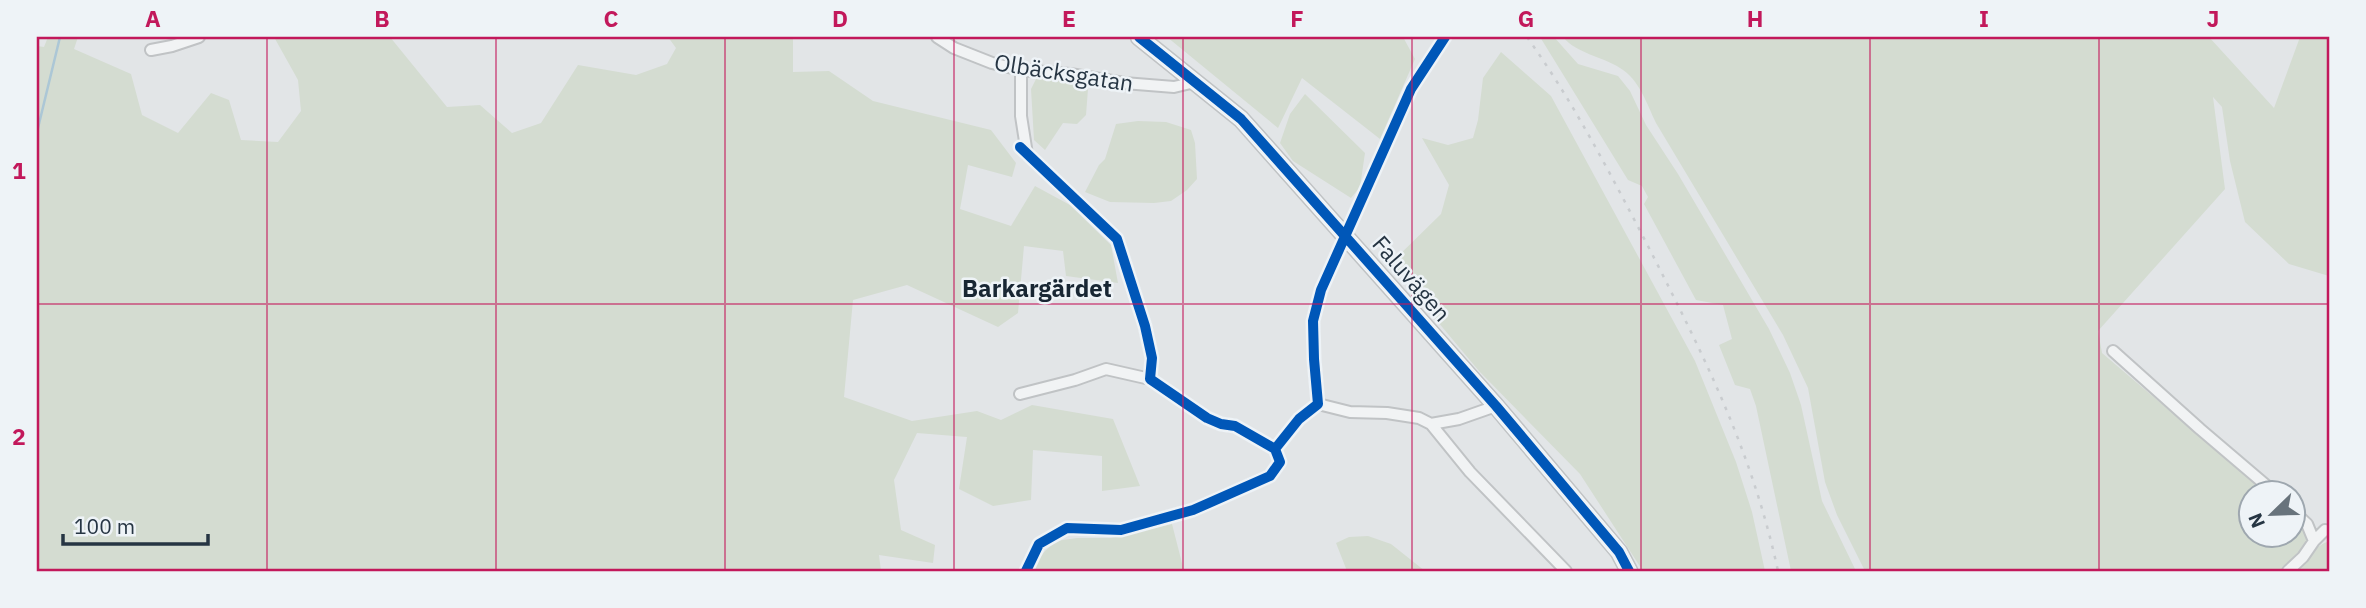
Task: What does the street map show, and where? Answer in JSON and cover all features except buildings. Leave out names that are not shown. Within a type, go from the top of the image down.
[{"type":"street","points":[[151,50],[199,37]]},
{"type":"street","name":"Olbäcksgatan","points":[[937,37],[954,48],[992,64],[1021,70],[1174,87],[1195,82]]},
{"type":"street","name":"Faluvägen","points":[[1139,37],[1241,119],[1347,235],[1496,406],[1619,552],[1629,571]]},
{"type":"street","points":[[1318,404],[1313,321],[1321,290],[1411,89],[1445,37]]},
{"type":"street","points":[[1021,70],[1023,150],[1117,239],[1145,326],[1152,358],[1150,380]]},
{"type":"street","points":[[2113,351],[2258,478]]},
{"type":"street","points":[[1020,394],[1105,369],[1150,380],[1207,418],[1221,424],[1234,425],[1275,449],[1280,462],[1270,475],[1193,510],[1121,530],[1066,528],[1039,544],[1026,571]]},
{"type":"street","points":[[1318,404],[1350,412],[1387,413],[1419,418],[1432,424],[1470,471],[1566,571]]},
{"type":"street","points":[[1275,449],[1299,419],[1318,404]]},
{"type":"street","points":[[1432,424],[1459,419],[1496,406]]},
{"type":"street","points":[[2306,523],[2314,541]]},
{"type":"street","points":[[2288,571],[2325,530]]},
{"type":"shaded area","points":[[48,37],[78,37],[74,49],[131,74],[142,115],[178,133],[211,93],[229,100],[241,140],[278,142],[301,111],[298,80],[274,37],[390,37],[447,107],[480,105],[512,133],[541,123],[578,65],[636,75],[667,64],[676,48],[668,37],[793,37],[793,72],[829,71],[873,101],[991,130],[1016,163],[1012,177],[968,165],[960,209],[1011,226],[1035,186],[1070,205],[1111,245],[1118,283],[1066,276],[1063,251],[1024,246],[1018,313],[998,327],[907,285],[853,300],[844,397],[912,421],[977,411],[1001,420],[1032,405],[1113,419],[1140,486],[1102,491],[1102,456],[1033,450],[1031,500],[993,506],[959,489],[967,437],[917,433],[894,480],[901,530],[935,545],[933,563],[879,555],[881,571],[37,571],[37,46],[44,47]]},
{"type":"shaded area","points":[[1167,37],[1403,37],[1415,59],[1380,139],[1302,78],[1278,128]]},
{"type":"shaded area","points":[[1540,37],[1554,37],[1578,64],[1618,76],[1630,91],[1646,125],[1678,174],[1769,329],[1790,373],[1801,405],[1822,501],[1856,571],[1791,571],[1756,406],[1750,389],[1735,385],[1719,345],[1732,339],[1723,305],[1696,300],[1644,204],[1648,197],[1642,186],[1628,180]]},
{"type":"shaded area","points":[[1563,37],[2209,37],[2274,108],[2300,37],[2329,37],[2329,276],[2289,264],[2245,222],[2230,161],[2222,107],[2213,97],[2225,189],[2098,331],[2102,353],[2249,478],[2236,478],[2236,548],[2302,548],[2295,559],[2281,571],[1865,571],[1837,515],[1825,482],[1808,388],[1783,335],[1656,123],[1637,85],[1620,68],[1569,43]]},
{"type":"shaded area","points":[[1501,52],[1551,96],[1695,361],[1736,462],[1752,512],[1765,571],[1643,571],[1580,474],[1479,371],[1417,297],[1392,262],[1441,214],[1449,185],[1422,138],[1448,145],[1473,138],[1483,78]]},
{"type":"shaded area","points":[[1037,77],[1088,89],[1086,115],[1077,124],[1063,123],[1045,150],[1034,140],[1031,89]]},
{"type":"shaded area","points":[[1305,94],[1365,153],[1360,187],[1351,198],[1293,161],[1280,143],[1290,114]]},
{"type":"shaded area","points":[[1138,121],[1166,122],[1191,130],[1195,143],[1197,179],[1171,201],[1154,203],[1110,202],[1085,192],[1105,159],[1116,124]]},
{"type":"shaded area","points":[[1172,524],[1184,571],[1030,571],[1056,541],[1111,538]]},
{"type":"shaded area","points":[[1368,536],[1391,544],[1425,571],[1347,571],[1336,543],[1349,537]]},
{"type":"shaded area","points":[[2329,541],[2329,571],[2296,571],[2315,550]]},
{"type":"waterway","points":[[37,132],[60,37]]},
{"type":"railway","points":[[1527,37],[1561,88],[1606,167],[1707,366],[1755,485],[1778,571]]},
{"type":"cycle path","points":[[1139,37],[1241,119],[1496,406],[1619,552],[1629,571]]},
{"type":"cycle path","points":[[1026,571],[1039,544],[1067,528],[1121,530],[1193,510],[1270,476],[1280,462],[1275,449],[1299,419],[1318,404],[1313,321],[1321,290],[1411,89],[1445,37]]},
{"type":"cycle path","points":[[1020,147],[1117,239],[1145,326],[1152,358],[1150,379],[1207,418],[1235,426],[1275,449]]},
{"type":"district","name":"Barkargärdet","points":[[1037,288]]}]
